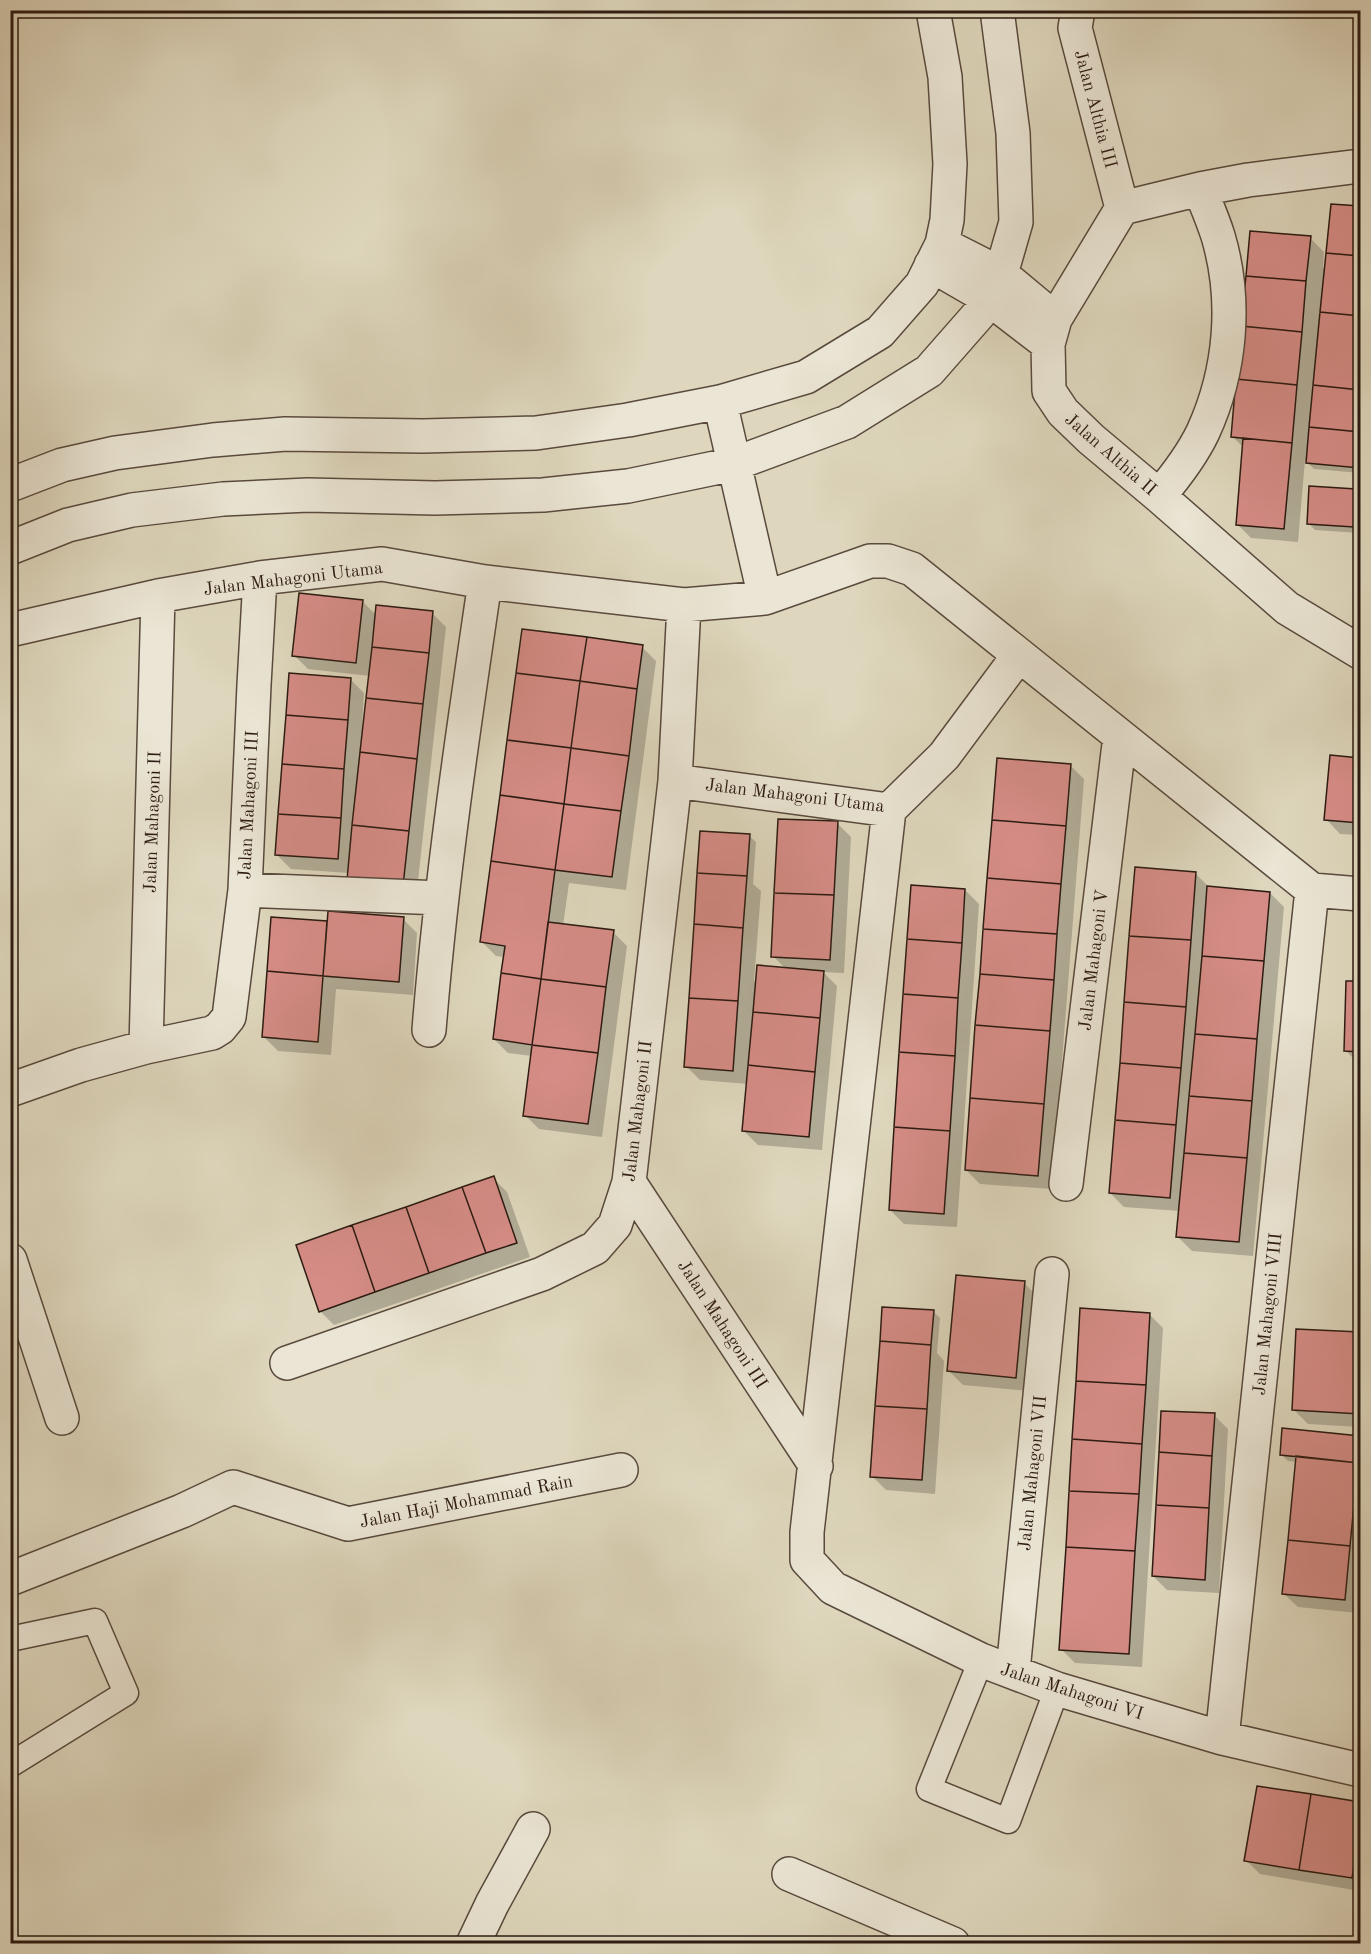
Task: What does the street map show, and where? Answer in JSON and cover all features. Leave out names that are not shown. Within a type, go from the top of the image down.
[{"type":"street","points":[[10,485],[62,465],[115,453],[213,440],[285,434],[423,436],[536,433],[628,420],[720,402],[806,377],[880,332],[922,284],[936,255],[947,220],[950,164],[945,77],[933,10]]},
{"type":"street","points":[[10,548],[68,525],[132,510],[223,499],[308,495],[435,498],[543,495],[627,486],[734,464],[847,422],[929,371],[979,314],[995,286],[1016,222],[1013,133],[997,10]]},
{"type":"street","name":"Jalan Althia III","points":[[1078,10],[1075,28],[1122,208]]},
{"type":"street","points":[[936,255],[995,286],[1051,332],[1122,208],[1248,180],[1360,166]]},
{"type":"street","points":[[1159,496],[1175,476],[1202,433],[1220,386],[1227,344],[1228,302],[1224,260],[1218,236],[1200,189]]},
{"type":"street","name":"Jalan Althia II","points":[[1051,332],[1049,391],[1063,412],[1091,439],[1287,608],[1360,652]]},
{"type":"street","points":[[720,402],[765,597]]},
{"type":"street","name":"Jalan Mahagoni Utama","points":[[10,630],[158,596],[260,578],[382,564],[485,582],[684,604],[765,597],[870,561],[888,561],[912,569],[1312,890]]},
{"type":"street","name":"Jalan Mahagoni III","points":[[146,1047],[212,1033],[220,1029],[229,1017],[244,890],[260,578]]},
{"type":"street","points":[[429,1030],[441,898],[485,582]]},
{"type":"street","name":"Jalan Mahagoni II","points":[[146,1047],[158,596]]},
{"type":"street","points":[[675,781],[684,604]]},
{"type":"street","name":"Jalan Mahagoni Utama","points":[[675,781],[889,810],[944,756],[1019,655]]},
{"type":"street","name":"Jalan Mahagoni V","points":[[1065,1184],[1120,736]]},
{"type":"street","name":"Jalan Mahagoni II","points":[[287,1363],[542,1274],[594,1248],[615,1225],[630,1182],[675,781]]},
{"type":"street","points":[[816,1466],[889,810]]},
{"type":"street","points":[[244,890],[441,898]]},
{"type":"street","points":[[1312,890],[1360,894]]},
{"type":"street","name":"Jalan Mahagoni VIII","points":[[1222,1738],[1312,890]]},
{"type":"street","points":[[10,1090],[81,1065],[146,1047]]},
{"type":"street","name":"Jalan Mahagoni III","points":[[630,1182],[816,1466]]},
{"type":"street","points":[[10,1260],[62,1418]]},
{"type":"street","name":"Jalan Mahagoni VII","points":[[1013,1671],[1052,1274]]},
{"type":"street","name":"Jalan Mahagoni VI","points":[[816,1466],[807,1532],[807,1560],[833,1588],[981,1660],[1057,1689],[1222,1738],[1360,1770]]},
{"type":"street","name":"Jalan Haji Mohammad Rain","points":[[10,1579],[182,1511],[233,1487],[348,1524],[621,1470]]},
{"type":"street","points":[[473,1944],[533,1829]]},
{"type":"street","points":[[789,1874],[953,1944]]},
{"type":"lane","points":[[10,1639],[95,1621],[126,1693],[10,1764]]},
{"type":"lane","points":[[981,1660],[929,1789],[1008,1821],[1057,1689]]},
{"type":"building","points":[[1331,204],[1360,206],[1360,256],[1326,253]]},
{"type":"building","points":[[1250,231],[1311,236],[1306,281],[1246,276]]},
{"type":"building","points":[[1326,253],[1360,256],[1360,316],[1320,312]]},
{"type":"building","points":[[1246,276],[1306,281],[1302,332],[1241,326]]},
{"type":"building","points":[[1320,312],[1360,316],[1360,390],[1313,385]]},
{"type":"building","points":[[1241,326],[1302,332],[1297,385],[1236,379]]},
{"type":"building","points":[[1236,379],[1297,385],[1292,443],[1231,437]]},
{"type":"building","points":[[1313,385],[1360,390],[1360,432],[1309,427]]},
{"type":"building","points":[[1309,427],[1360,432],[1360,468],[1306,463]]},
{"type":"building","points":[[1243,438],[1292,443],[1284,529],[1236,525]]},
{"type":"building","points":[[1309,486],[1356,489],[1354,527],[1307,524]]},
{"type":"building","points":[[299,593],[363,600],[356,663],[292,656]]},
{"type":"building","points":[[376,605],[433,611],[429,653],[372,647]]},
{"type":"building","points":[[522,629],[587,637],[580,681],[516,673]]},
{"type":"building","points":[[587,637],[643,645],[637,689],[580,681]]},
{"type":"building","points":[[372,647],[429,653],[423,704],[366,698]]},
{"type":"building","points":[[289,673],[351,678],[348,720],[286,715]]},
{"type":"building","points":[[516,673],[580,681],[571,748],[507,740]]},
{"type":"building","points":[[580,681],[637,689],[629,756],[571,748]]},
{"type":"building","points":[[366,698],[423,704],[417,759],[360,752]]},
{"type":"building","points":[[286,715],[348,720],[344,769],[282,764]]},
{"type":"building","points":[[507,740],[571,748],[564,804],[500,795]]},
{"type":"building","points":[[571,748],[629,756],[621,811],[564,804]]},
{"type":"building","points":[[360,752],[417,759],[409,831],[352,825]]},
{"type":"building","points":[[1330,755],[1360,758],[1360,823],[1324,820]]},
{"type":"building","points":[[997,758],[1071,764],[1066,826],[992,820]]},
{"type":"building","points":[[282,764],[344,769],[341,818],[278,814]]},
{"type":"building","points":[[500,795],[564,804],[555,870],[491,861]]},
{"type":"building","points":[[564,804],[621,811],[612,877],[555,870]]},
{"type":"building","points":[[278,814],[341,818],[338,859],[275,855]]},
{"type":"building","points":[[778,819],[838,821],[834,895],[774,893]]},
{"type":"building","points":[[992,820],[1066,826],[1061,884],[987,878]]},
{"type":"building","points":[[352,825],[409,831],[403,886],[347,880]]},
{"type":"building","points":[[700,831],[750,834],[747,876],[697,873]]},
{"type":"building","points":[[491,861],[555,870],[541,979],[501,973],[505,946],[480,942]]},
{"type":"building","points":[[1135,867],[1196,872],[1191,940],[1129,936]]},
{"type":"building","points":[[697,873],[747,876],[743,928],[694,924]]},
{"type":"building","points":[[987,878],[1061,884],[1057,934],[983,929]]},
{"type":"building","points":[[911,885],[965,889],[962,943],[907,939]]},
{"type":"building","points":[[1207,886],[1270,892],[1264,961],[1202,956]]},
{"type":"building","points":[[774,893],[834,895],[830,960],[771,957]]},
{"type":"building","points":[[328,911],[404,917],[399,982],[323,976]]},
{"type":"building","points":[[271,917],[327,921],[323,976],[267,971]]},
{"type":"building","points":[[548,922],[614,930],[606,987],[541,979]]},
{"type":"building","points":[[694,924],[743,928],[738,1001],[689,998]]},
{"type":"building","points":[[983,929],[1057,934],[1054,980],[980,974]]},
{"type":"building","points":[[1129,936],[1191,940],[1186,1007],[1124,1002]]},
{"type":"building","points":[[907,939],[962,943],[958,998],[903,994]]},
{"type":"building","points":[[1202,956],[1264,961],[1257,1039],[1195,1034]]},
{"type":"building","points":[[757,965],[824,971],[820,1018],[753,1012]]},
{"type":"building","points":[[267,971],[323,976],[318,1042],[262,1037]]},
{"type":"building","points":[[501,973],[541,979],[532,1045],[493,1039]]},
{"type":"building","points":[[980,974],[1054,980],[1050,1031],[975,1025]]},
{"type":"building","points":[[541,979],[606,987],[598,1053],[532,1045]]},
{"type":"building","points":[[1346,981],[1360,981],[1360,1052],[1344,1051]]},
{"type":"building","points":[[903,994],[958,998],[955,1056],[899,1052]]},
{"type":"building","points":[[689,998],[738,1001],[733,1071],[684,1067]]},
{"type":"building","points":[[1124,1002],[1186,1007],[1181,1068],[1120,1063]]},
{"type":"building","points":[[753,1012],[820,1018],[815,1072],[748,1065]]},
{"type":"building","points":[[975,1025],[1050,1031],[1044,1104],[970,1098]]},
{"type":"building","points":[[1195,1034],[1257,1039],[1252,1101],[1189,1096]]},
{"type":"building","points":[[532,1045],[598,1053],[588,1124],[523,1116]]},
{"type":"building","points":[[899,1052],[955,1056],[950,1131],[894,1127]]},
{"type":"building","points":[[1120,1063],[1181,1068],[1176,1125],[1115,1120]]},
{"type":"building","points":[[748,1065],[815,1072],[809,1137],[742,1131]]},
{"type":"building","points":[[1189,1096],[1252,1101],[1247,1158],[1184,1153]]},
{"type":"building","points":[[970,1098],[1044,1104],[1038,1176],[965,1170]]},
{"type":"building","points":[[1115,1120],[1176,1125],[1170,1198],[1109,1193]]},
{"type":"building","points":[[894,1127],[950,1131],[944,1214],[889,1210]]},
{"type":"building","points":[[1184,1153],[1247,1158],[1239,1242],[1176,1237]]},
{"type":"building","points":[[494,1176],[517,1243],[486,1253],[462,1187]]},
{"type":"building","points":[[462,1187],[486,1253],[429,1273],[406,1207]]},
{"type":"building","points":[[406,1207],[429,1273],[375,1292],[352,1225]]},
{"type":"building","points":[[352,1225],[375,1292],[319,1312],[296,1245]]},
{"type":"building","points":[[956,1275],[1025,1281],[1016,1378],[947,1371]]},
{"type":"building","points":[[882,1307],[934,1310],[931,1345],[880,1341]]},
{"type":"building","points":[[1080,1308],[1150,1313],[1146,1385],[1076,1381]]},
{"type":"building","points":[[1296,1329],[1360,1332],[1360,1414],[1292,1410]]},
{"type":"building","points":[[880,1341],[931,1345],[927,1409],[875,1406]]},
{"type":"building","points":[[1076,1381],[1146,1385],[1142,1444],[1072,1439]]},
{"type":"building","points":[[875,1406],[927,1409],[922,1480],[870,1477]]},
{"type":"building","points":[[1161,1411],[1215,1413],[1212,1456],[1159,1452]]},
{"type":"building","points":[[1282,1428],[1360,1436],[1358,1463],[1280,1455]]},
{"type":"building","points":[[1072,1439],[1142,1444],[1139,1494],[1069,1491]]},
{"type":"building","points":[[1159,1452],[1212,1456],[1209,1508],[1156,1505]]},
{"type":"building","points":[[1296,1456],[1358,1463],[1350,1546],[1288,1540]]},
{"type":"building","points":[[1069,1491],[1139,1494],[1135,1551],[1066,1547]]},
{"type":"building","points":[[1156,1505],[1209,1508],[1205,1580],[1152,1576]]},
{"type":"building","points":[[1288,1540],[1350,1546],[1345,1600],[1282,1594]]},
{"type":"building","points":[[1066,1547],[1135,1551],[1129,1654],[1059,1650]]},
{"type":"building","points":[[1257,1786],[1311,1794],[1299,1870],[1244,1861]]},
{"type":"building","points":[[1311,1794],[1360,1802],[1360,1828],[1352,1878],[1299,1870]]},
{"type":"building","points":[[1360,1828],[1360,1880],[1352,1878]]}]
